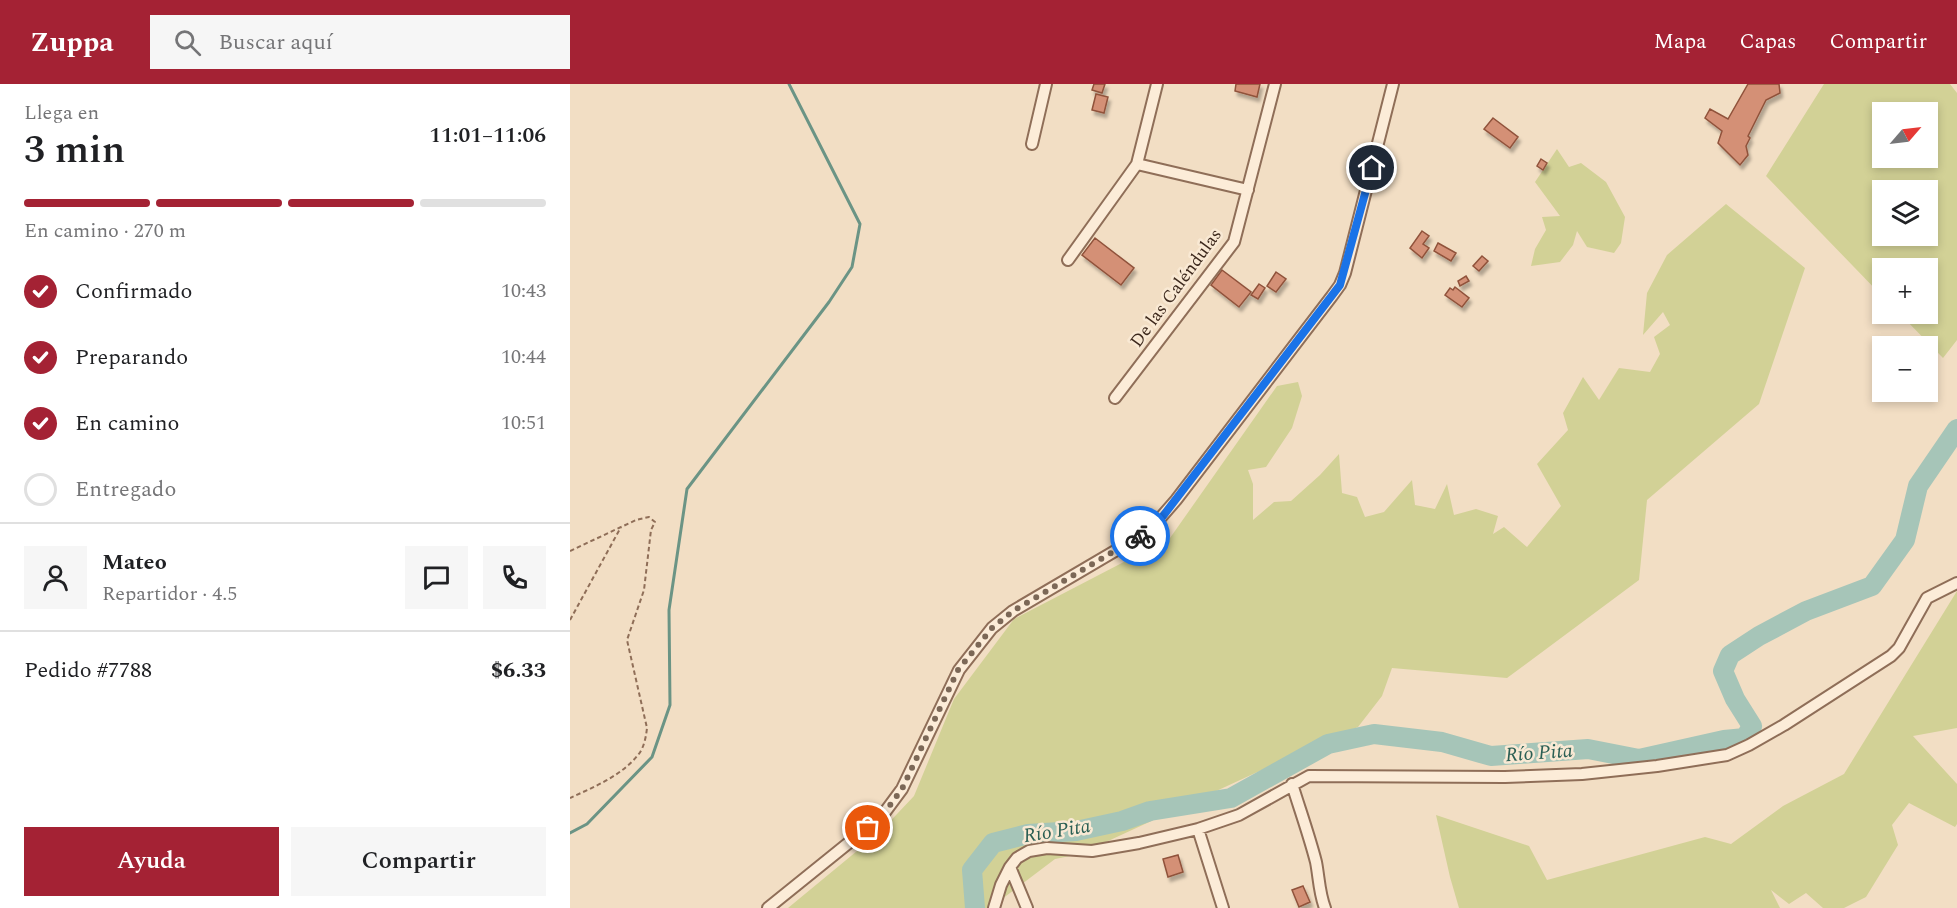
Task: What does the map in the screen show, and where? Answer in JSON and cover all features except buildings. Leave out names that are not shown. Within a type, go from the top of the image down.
[{"type":"street","points":[[1032,144],[1046,84]]},
{"type":"street","points":[[1068,260],[1137,164],[1157,84]]},
{"type":"street","name":"De las Caléndulas","points":[[1115,398],[1233,242],[1275,84]]},
{"type":"street","points":[[768,908],[882,816],[902,789],[958,670],[992,628],[1013,611],[1149,531],[1163,516],[1332,296],[1345,273],[1393,84]]},
{"type":"street","points":[[1137,164],[1248,190]]},
{"type":"street","points":[[994,908],[1001,885],[1010,867],[1017,858],[1029,851],[1047,849],[1092,851],[1198,830],[1239,815],[1309,776],[1505,777],[1582,774],[1657,766],[1727,755],[1784,725],[1891,656],[1899,648],[1927,598],[1957,583]]},
{"type":"street","points":[[1292,784],[1313,850],[1324,908]]},
{"type":"street","points":[[1198,830],[1222,908]]},
{"type":"street","points":[[1010,867],[1027,908]]},
{"type":"path","points":[[570,550],[636,520],[649,517],[655,522],[651,530],[644,590],[627,640],[647,728],[645,740],[640,754],[619,771],[601,784],[570,798]]},
{"type":"path","points":[[570,620],[621,527]]},
{"type":"shaded area","points":[[1824,84],[1950,84],[1957,93],[1957,340],[1943,358],[1938,353],[1938,336],[1922,336],[1910,324],[1938,324],[1938,258],[1872,258],[1872,286],[1766,176]]},
{"type":"shaded area","points":[[1557,149],[1569,167],[1581,163],[1606,182],[1625,217],[1621,243],[1614,253],[1587,247],[1577,231],[1573,245],[1560,262],[1531,266],[1535,249],[1546,230],[1542,217],[1560,216],[1535,182]]},
{"type":"shaded area","points":[[1726,204],[1805,268],[1759,404],[1647,500],[1639,580],[1507,678],[1392,668],[1382,696],[1358,727],[1080,854],[1055,859],[990,908],[788,908],[880,832],[914,796],[954,699],[1014,619],[1170,538],[1277,386],[1298,382],[1302,396],[1292,428],[1266,467],[1248,470],[1253,484],[1253,520],[1274,502],[1291,501],[1339,454],[1342,493],[1357,497],[1365,517],[1384,512],[1412,480],[1415,505],[1435,509],[1447,484],[1454,515],[1476,509],[1498,516],[1493,534],[1504,527],[1527,547],[1561,506],[1537,464],[1568,430],[1563,413],[1583,377],[1599,400],[1619,368],[1650,372],[1660,354],[1654,337],[1670,325],[1663,312],[1643,335],[1647,293],[1667,255]]},
{"type":"shaded area","points":[[1957,591],[1957,728],[1913,736],[1957,784],[1957,824],[1955,827],[1909,803],[1892,825],[1898,845],[1866,897],[1844,908],[1823,908],[1806,893],[1789,904],[1771,890],[1780,908],[1459,908],[1436,815],[1529,846],[1547,880],[1705,837],[1731,844],[1783,806],[1844,774]]},
{"type":"waterway","points":[[570,833],[587,824],[652,757],[670,705],[669,610],[687,489],[829,302],[852,267],[860,224],[789,84]]},
{"type":"waterway","name":"Río Pita","points":[[975,908],[972,870],[993,843],[1028,834],[1076,831],[1122,821],[1150,811],[1231,798],[1328,744],[1374,734],[1442,742],[1491,756],[1588,749],[1639,759],[1724,740],[1745,738],[1752,726],[1735,699],[1723,671],[1730,655],[1759,636],[1806,611],[1872,586],[1905,540],[1918,486],[1957,429]]},
{"type":"way so far","points":[[868,828],[882,816],[902,789],[958,670],[992,628],[1013,611],[1140,536]]},
{"type":"route","points":[[1140,536],[1149,531],[1163,516],[1340,285],[1372,168]]}]
